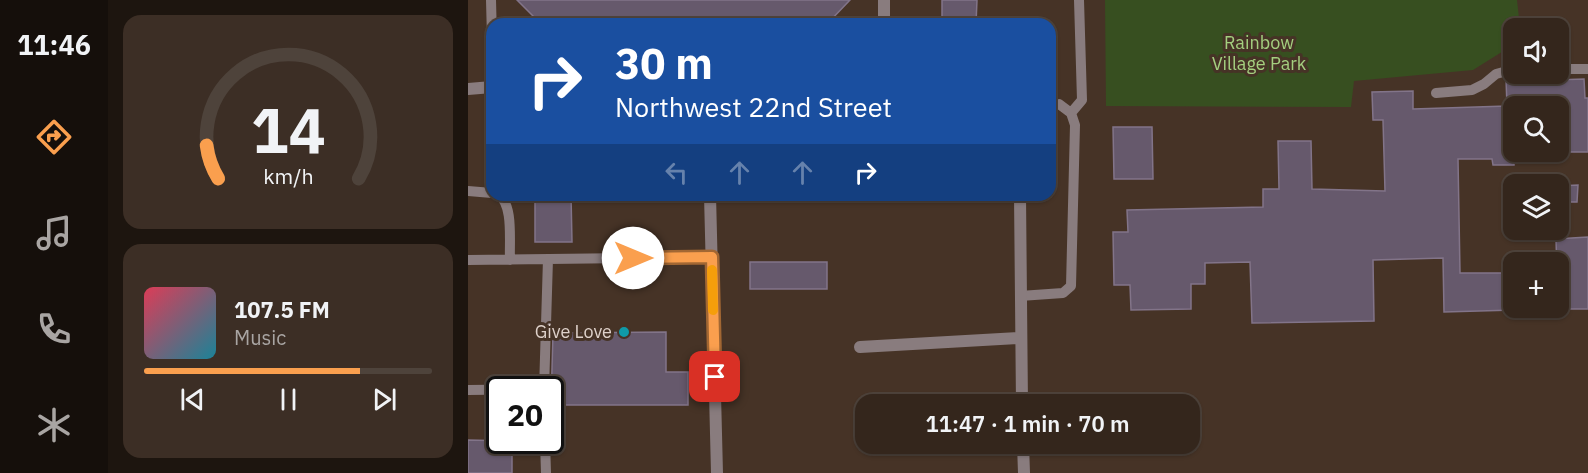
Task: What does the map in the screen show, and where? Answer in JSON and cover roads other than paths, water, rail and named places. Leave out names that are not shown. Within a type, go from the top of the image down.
[{"type":"street","points":[[884,0],[884,18]]},
{"type":"street","points":[[468,89],[486,88]]},
{"type":"street","points":[[710,201],[717,473]]},
{"type":"street","points":[[1020,201],[1022,394]]},
{"type":"street","points":[[860,347],[1020,338]]},
{"type":"street","points":[[1023,454],[1024,473]]},
{"type":"lane","points":[[491,0],[491,18]]},
{"type":"lane","points":[[1071,113],[1082,100],[1079,0]]},
{"type":"lane","points":[[1569,69],[1588,69]]},
{"type":"lane","points":[[1436,93],[1472,90],[1496,74],[1503,72]]},
{"type":"lane","points":[[1020,296],[1063,293],[1071,286],[1075,125],[1071,113],[1059,104],[1056,105]]},
{"type":"lane","points":[[468,191],[486,192]]},
{"type":"lane","points":[[506,201],[509,208],[510,260]]},
{"type":"lane","points":[[468,260],[712,257]]},
{"type":"lane","points":[[544,376],[548,259]]},
{"type":"lane","points":[[468,390],[486,390]]},
{"type":"lane","points":[[545,454],[546,473]]},
{"type":"place","name":"Give Love","points":[[624,332]]},
{"type":"park label","name":"Rainbow Village Park","points":[[1259,53]]}]
